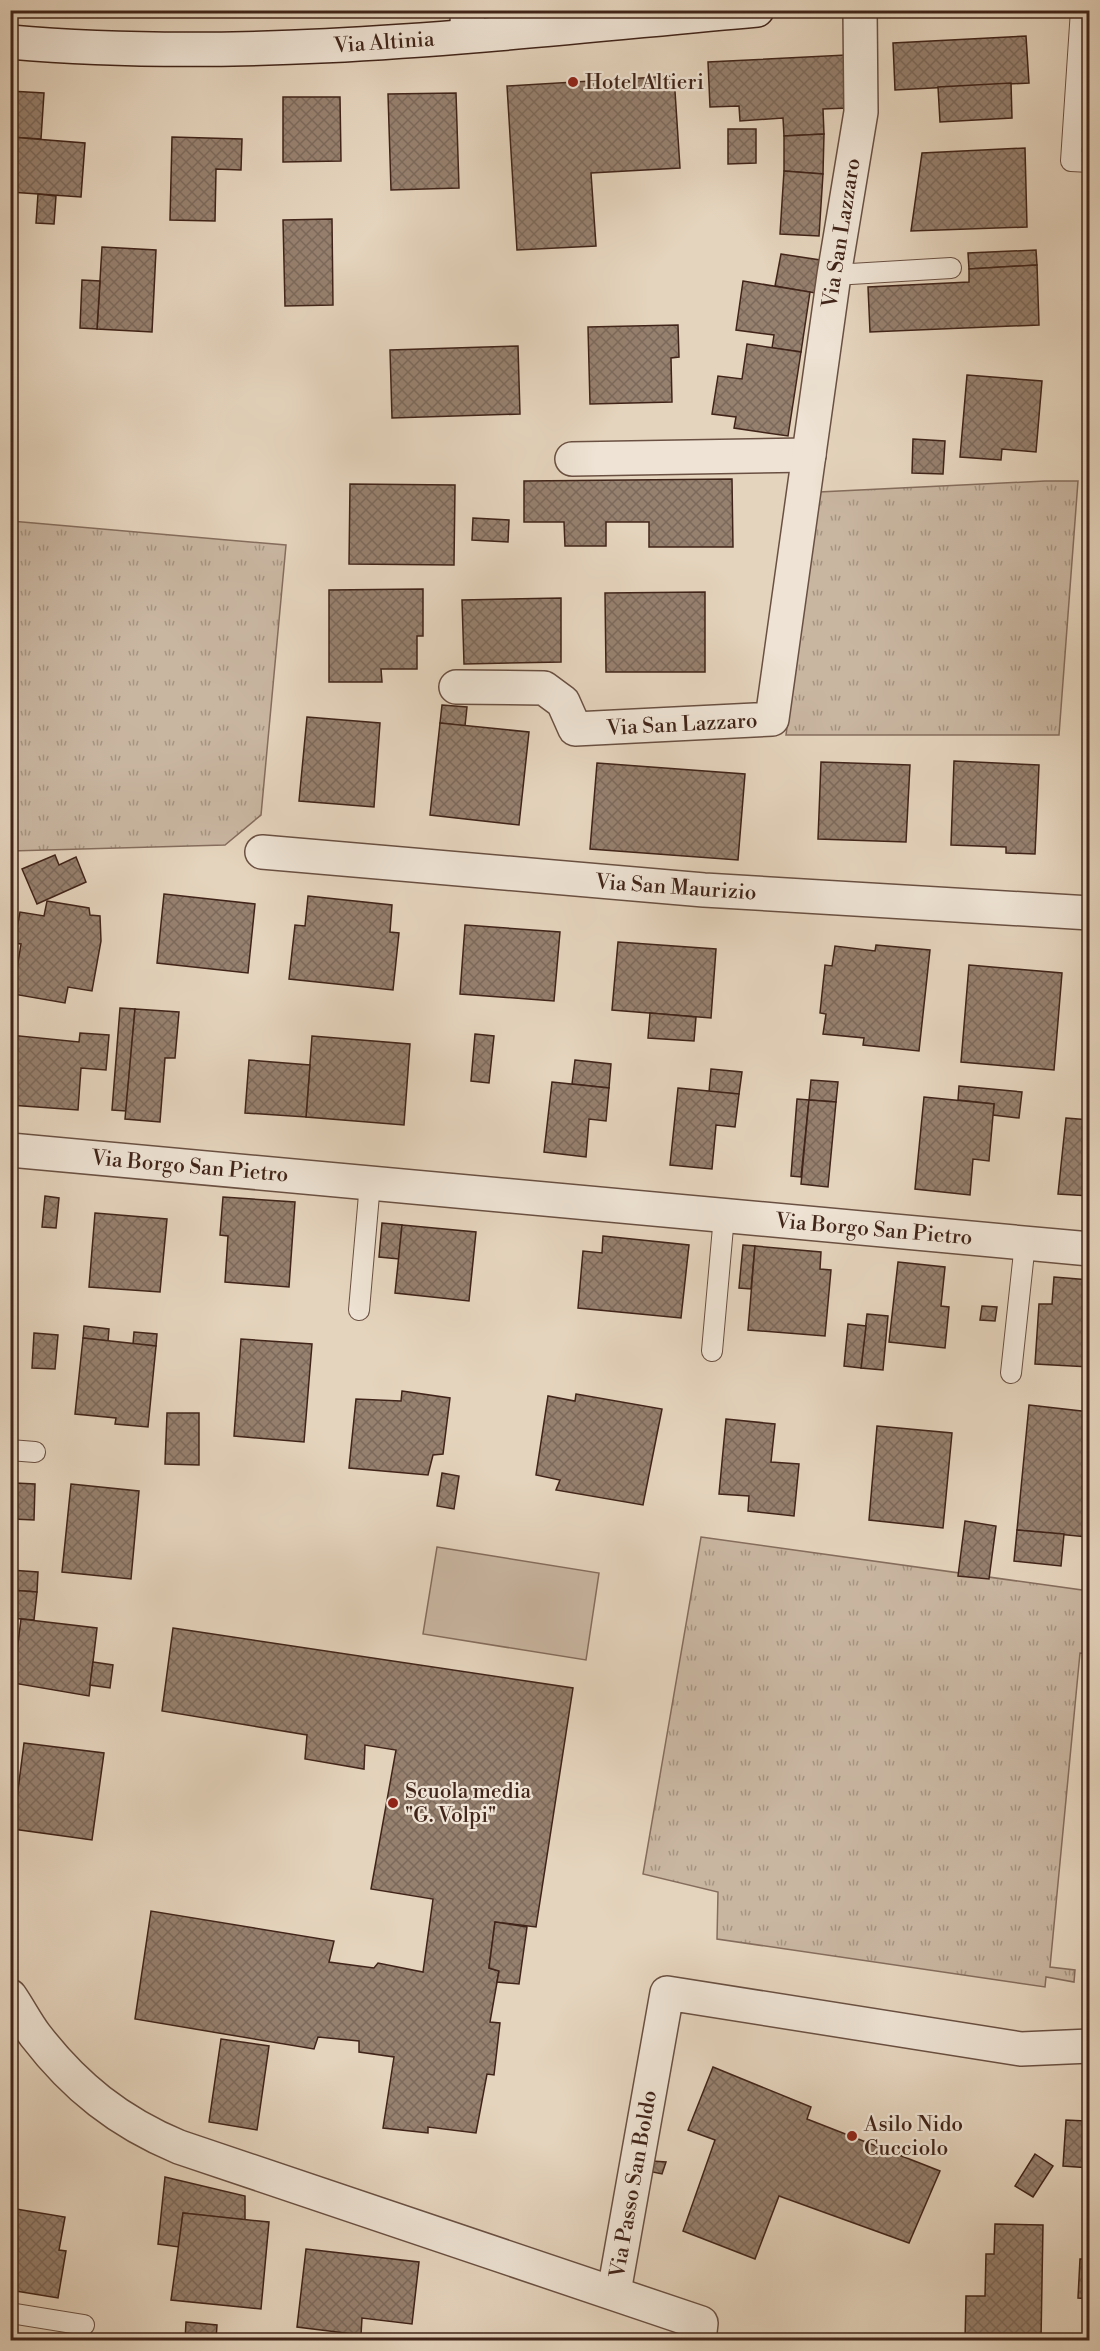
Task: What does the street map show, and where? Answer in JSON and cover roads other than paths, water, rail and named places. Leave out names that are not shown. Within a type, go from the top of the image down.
[{"type":"street","name":"Via San Lazzaro","points":[[456,687],[544,688],[563,702],[575,729],[772,719],[834,275],[861,112],[860,10]]},
{"type":"street","name":"Via Altinia","points":[[10,42],[178,50],[333,46],[467,23],[749,11]]},
{"type":"street","points":[[572,459],[809,455]]},
{"type":"street","name":"Via San Maurizio","points":[[262,852],[704,890],[1089,913]]},
{"type":"street","name":"Via Borgo San Pietro","points":[[10,1150],[1089,1249]]},
{"type":"street","name":"Via Passo San Boldo","points":[[10,1996],[35,2035],[67,2070],[115,2115],[143,2132],[179,2147],[614,2292],[667,1993],[1021,2049],[1089,2046]]},
{"type":"street","points":[[614,2292],[701,2323],[699,2340]]},
{"type":"lane","points":[[1081,10],[1071,161],[1089,162]]},
{"type":"lane","points":[[834,275],[951,268]]},
{"type":"lane","points":[[359,1310],[370,1183]]},
{"type":"lane","points":[[712,1351],[724,1215]]},
{"type":"lane","points":[[1011,1373],[1025,1243]]},
{"type":"lane","points":[[10,1450],[35,1452]]},
{"type":"lane","points":[[10,2313],[84,2325]]},
{"type":"place","name":"Hotel Altieri","points":[[573,82]]},
{"type":"place","name":"Scuola media \"G. Volpi\"","points":[[393,1803]]},
{"type":"place","name":"Asilo Nido Cucciolo","points":[[852,2136]]}]
